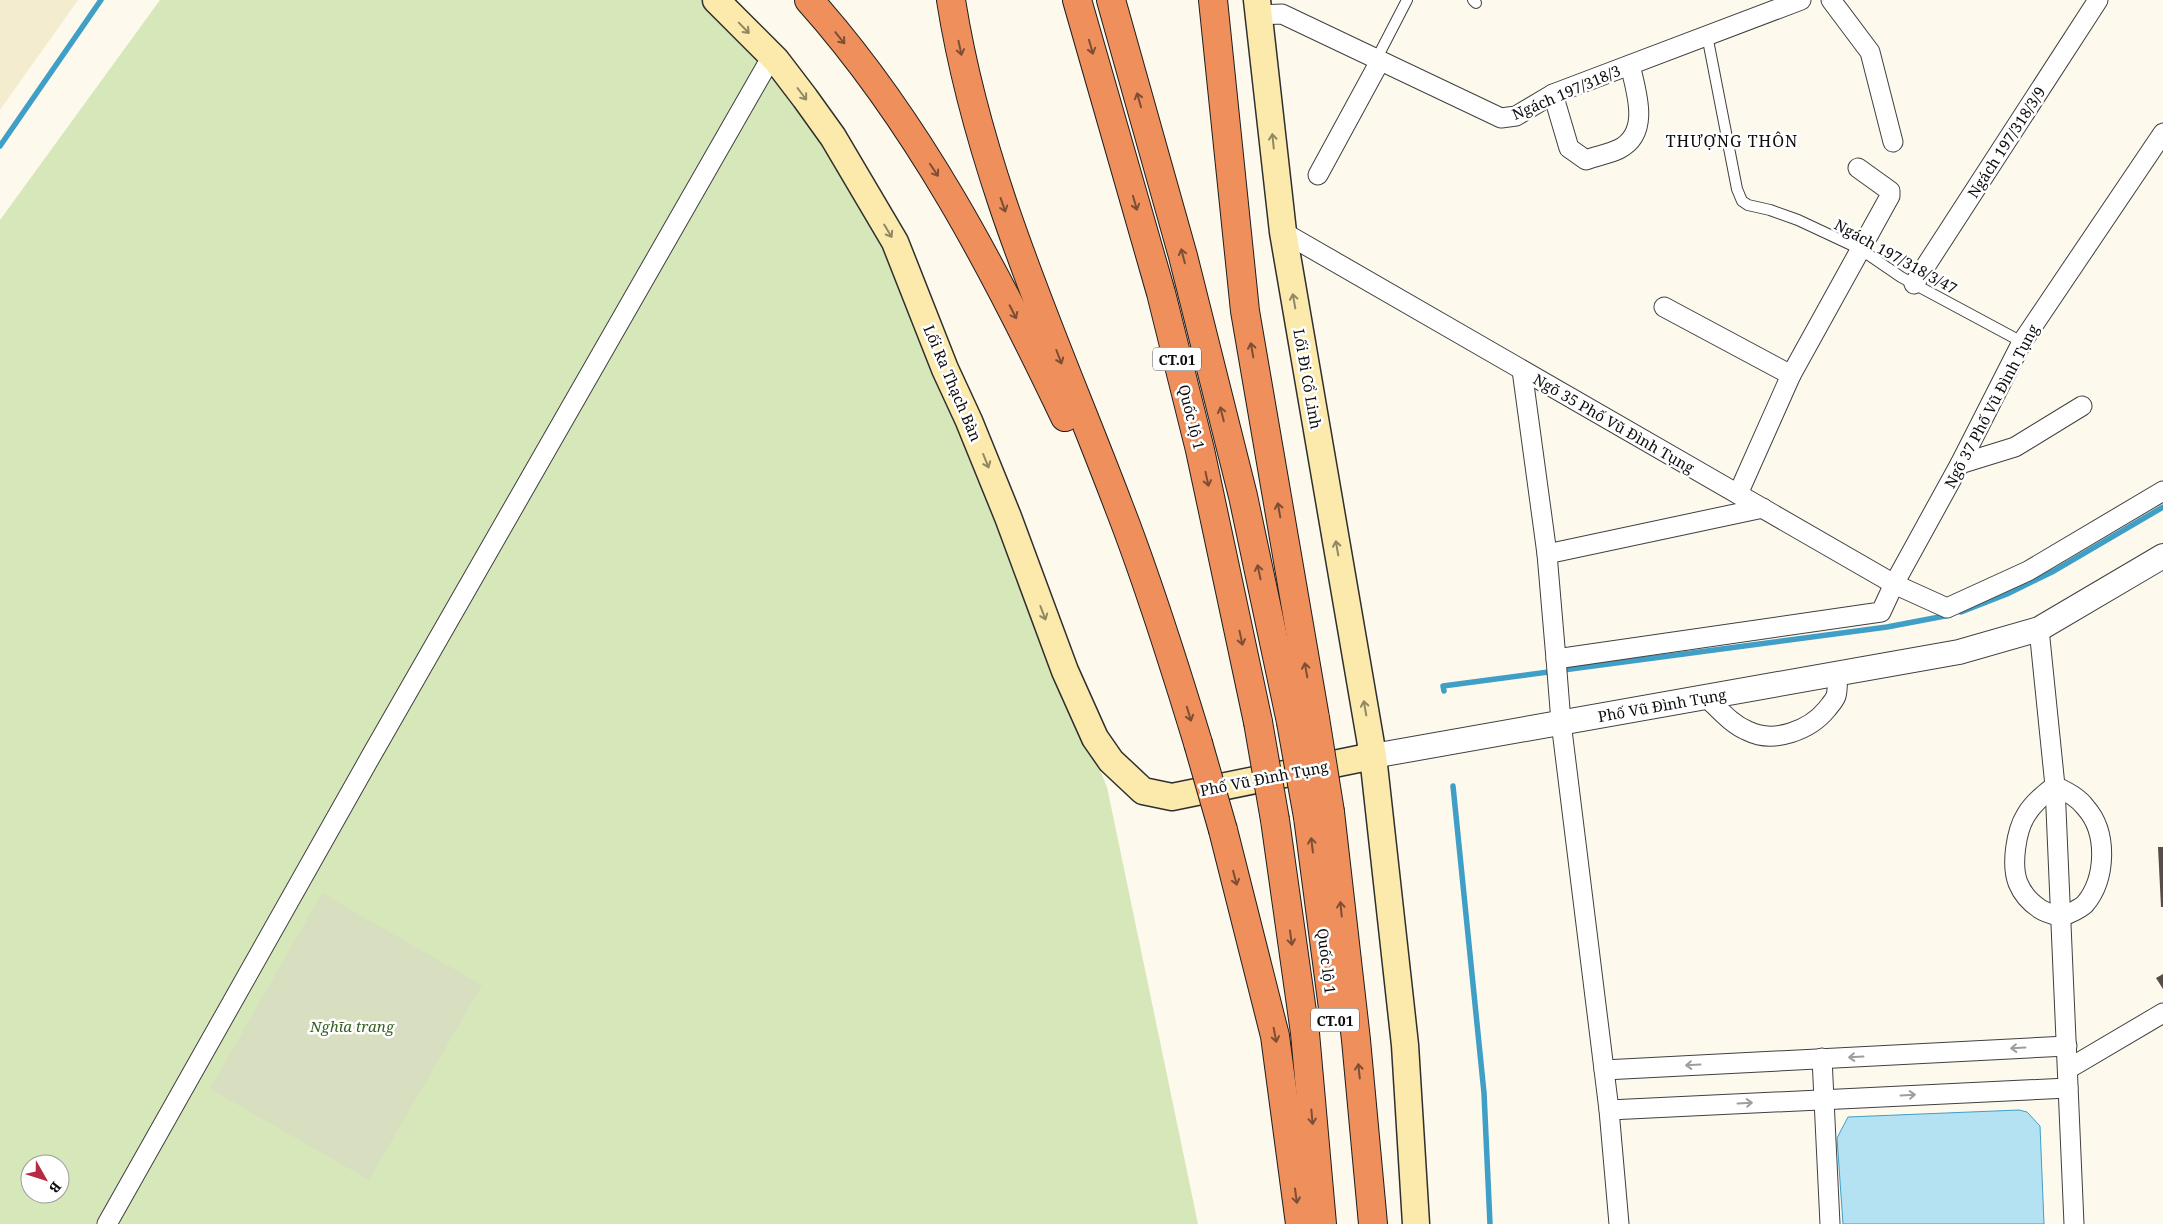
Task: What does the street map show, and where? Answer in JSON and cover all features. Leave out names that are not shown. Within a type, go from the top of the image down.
[{"type":"highway","points":[[809,0],[885,97],[943,183],[982,250],[1098,487],[1180,684]]},
{"type":"highway","points":[[951,0],[963,62],[994,179],[1064,368],[1120,508],[1180,684],[1223,830],[1275,1036],[1300,1224]]},
{"type":"highway","name":"Quốc lộ 1","points":[[1077,0],[1161,293],[1200,450],[1258,722],[1275,820],[1304,1034],[1322,1224]]},
{"type":"highway","name":"Quốc lộ 1","points":[[1110,0],[1183,256],[1243,496],[1303,720]]},
{"type":"highway","points":[[1196,0],[1238,226]]},
{"type":"highway","points":[[1213,0],[1238,226],[1245,311],[1303,720]]},
{"type":"highway","name":"CT.01","points":[[1303,720],[1319,815]]},
{"type":"highway","points":[[1319,815],[1356,1040],[1373,1224]]},
{"type":"highway","name":"Quốc lộ 1","points":[[1319,815],[1357,1224]]},
{"type":"main road","name":"Lối Ra Thạch Bàn","points":[[716,0],[772,56],[833,137],[895,242],[945,369],[1005,508],[1065,671],[1095,738],[1111,761],[1143,792]]},
{"type":"main road","name":"Lối Đi Cổ Linh","points":[[1271,9],[1283,233],[1373,756],[1405,1045],[1416,1224]]},
{"type":"main road","name":"Phố Vũ Đình Tụng","points":[[1143,792],[1172,797],[1373,756]]},
{"type":"street","name":"Ngách 197/318/3","points":[[1271,9],[1501,118],[1516,116],[1553,94],[1801,0]]},
{"type":"street","points":[[1831,0],[1870,52],[1893,142]]},
{"type":"street","name":"Ngách 197/318/3/9","points":[[1914,284],[2098,0]]},
{"type":"street","points":[[107,1224],[371,756],[772,56]]},
{"type":"street","points":[[1318,175],[1378,61]]},
{"type":"street","points":[[1553,94],[1569,148],[1586,160],[1620,148],[1634,134],[1640,113],[1630,65]]},
{"type":"street","name":"Ngõ 37 Phố Vũ Đình Tụng","points":[[1556,659],[1881,612],[1894,584],[1960,464],[2022,342],[2163,133]]},
{"type":"street","points":[[1738,494],[1792,375],[1888,201],[1890,191],[1858,168]]},
{"type":"street","name":"Ngõ 35 Phố Vũ Đình Tụng","points":[[1283,233],[1894,584],[1946,608],[2028,571],[2163,491]]},
{"type":"street","points":[[1664,307],[1792,375]]},
{"type":"street","points":[[1522,370],[1547,554],[1560,715],[1609,1110],[1619,1224]]},
{"type":"street","points":[[1960,464],[2015,447],[2082,406]]},
{"type":"street","points":[[1547,554],[1763,508]]},
{"type":"street","name":"Phố Vũ Đình Tụng","points":[[1373,756],[1560,715],[1706,697],[1959,652],[2039,629],[2163,556]]},
{"type":"street","points":[[2039,629],[2055,786],[2074,1224]]},
{"type":"street","points":[[1706,697],[1727,717],[1748,732],[1766,736],[1789,734],[1805,727],[1821,716],[1836,698],[1838,673]]},
{"type":"street","points":[[2055,786],[2073,795],[2086,808],[2097,824],[2100,845],[2101,870],[2096,888],[2083,905],[2062,917],[2041,911],[2028,900],[2017,883],[2015,860],[2017,836],[2025,816],[2038,799],[2055,786]]},
{"type":"street","points":[[2068,1069],[2163,1013]]},
{"type":"street","points":[[1604,1070],[2067,1046]]},
{"type":"street","points":[[1822,1058],[1830,1224]]},
{"type":"street","points":[[1609,1110],[2068,1088]]},
{"type":"lane","points":[[1378,61],[1407,0]]},
{"type":"lane","name":"Ngách 197/318/3/47","points":[[1708,36],[1737,189],[1742,202],[1798,220],[1860,249],[1914,284],[2022,342]]},
{"type":"shaded area","points":[[0,0],[78,0],[0,110]]},
{"type":"green space","points":[[160,0],[704,0],[817,122],[881,245],[1107,787],[1198,1224],[0,1224],[0,220]]},
{"type":"green space","name":"Nghĩa trang","points":[[322,893],[482,985],[369,1180],[210,1089]]},
{"type":"water","points":[[2019,1110],[2027,1112],[2040,1126],[2044,1224],[1843,1224],[1837,1138],[1848,1117]]},
{"type":"building","points":[[2158,847],[2163,847],[2163,907],[2161,907]]},
{"type":"building","points":[[2163,974],[2163,989],[2156,978]]},
{"type":"waterway","points":[[0,146],[101,0]]},
{"type":"waterway","points":[[1961,612],[2007,594],[2054,571],[2163,507]]},
{"type":"waterway","points":[[1444,691],[1443,686],[1887,627],[1950,615]]},
{"type":"waterway","points":[[1453,786],[1484,1093],[1490,1224]]},
{"type":"district","name":"THƯỢNG THÔN","points":[[1732,141]]}]
